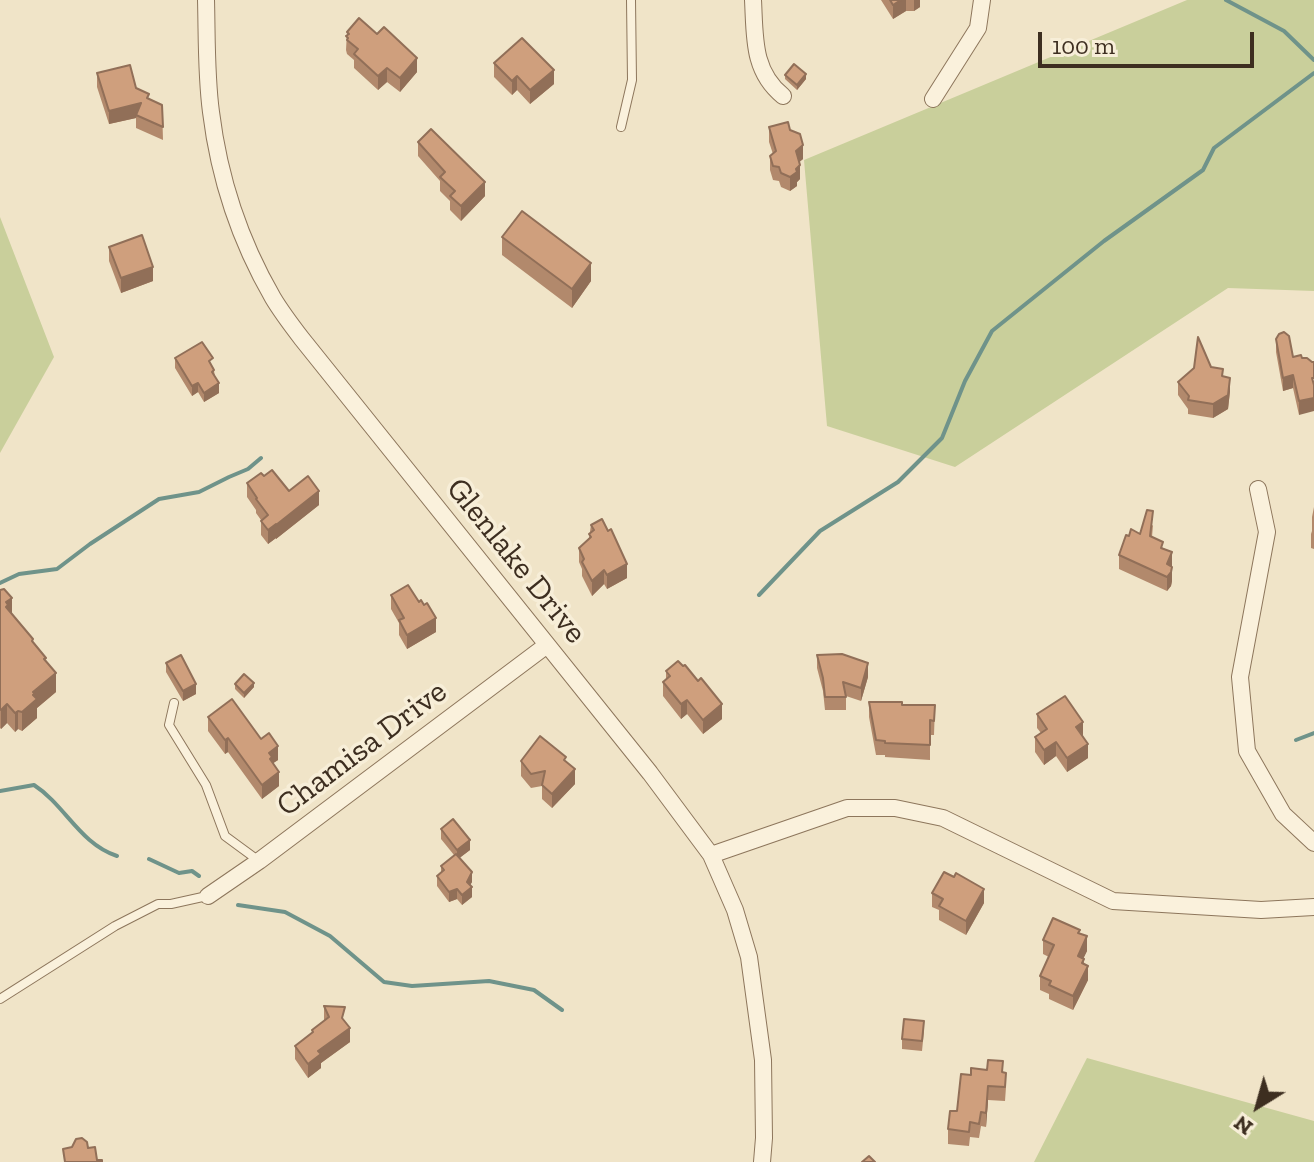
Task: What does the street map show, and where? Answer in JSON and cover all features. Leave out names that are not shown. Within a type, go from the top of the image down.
[{"type":"street","name":"Glenlake Drive","points":[[206,0],[211,110],[220,168],[253,260],[275,301],[302,339],[650,773],[711,855],[735,910],[749,957],[763,1060],[762,1162]]},
{"type":"street","points":[[753,0],[757,58],[770,86],[783,96]]},
{"type":"street","points":[[933,99],[978,28],[982,0]]},
{"type":"street","points":[[1258,489],[1267,532],[1240,677],[1247,751],[1283,814],[1314,843]]},
{"type":"street","name":"Chamisa Drive","points":[[208,896],[547,645]]},
{"type":"street","points":[[711,855],[847,808],[895,808],[943,818],[1113,901],[1261,910],[1314,907]]},
{"type":"lane","points":[[621,127],[632,80],[631,0]]},
{"type":"lane","points":[[174,703],[169,725],[206,785],[225,836],[259,861]]},
{"type":"lane","points":[[0,999],[115,926],[158,904],[208,896]]},
{"type":"green space","points":[[1187,0],[1314,0],[1314,291],[1228,288],[955,467],[827,426],[804,160]]},
{"type":"green space","points":[[0,217],[54,357],[0,453]]},
{"type":"green space","points":[[1087,1058],[1314,1121],[1314,1162],[1034,1162]]},
{"type":"building","points":[[359,18],[377,34],[384,27],[417,58],[400,78],[387,68],[378,76],[354,54],[358,49],[346,36]]},
{"type":"building","points":[[522,38],[554,70],[530,90],[517,76],[512,81],[494,63]]},
{"type":"building","points":[[794,64],[806,74],[797,85],[785,75]]},
{"type":"building","points":[[130,65],[136,88],[162,105],[163,127],[136,115],[141,103],[109,111],[97,73]]},
{"type":"building","points":[[788,122],[790,130],[800,134],[803,145],[796,151],[800,165],[790,177],[781,173],[779,167],[773,166],[770,156],[776,151],[769,127]]},
{"type":"building","points":[[431,129],[485,182],[461,206],[450,196],[455,191],[440,177],[445,172],[418,142]]},
{"type":"building","points":[[522,211],[591,263],[572,289],[502,237]]},
{"type":"building","points":[[142,235],[153,267],[121,278],[109,247]]},
{"type":"building","points":[[1284,332],[1289,336],[1293,357],[1301,355],[1314,362],[1314,398],[1299,401],[1293,375],[1283,378],[1276,339]]},
{"type":"building","points":[[1198,337],[1211,367],[1223,369],[1222,376],[1230,378],[1228,395],[1213,404],[1188,400],[1189,396],[1178,382],[1194,368]]},
{"type":"building","points":[[202,342],[213,358],[209,361],[219,383],[204,393],[198,383],[192,386],[175,358]]},
{"type":"building","points":[[272,470],[289,491],[308,476],[319,491],[268,530],[261,521],[268,515],[247,483],[261,473],[264,476]]},
{"type":"building","points":[[1147,510],[1153,511],[1150,536],[1163,542],[1161,548],[1172,552],[1167,564],[1172,567],[1171,572],[1167,577],[1119,555],[1131,529],[1140,534]]},
{"type":"building","points":[[602,519],[608,531],[611,529],[627,564],[607,575],[604,570],[592,581],[579,548],[591,537],[589,534],[594,530],[591,525]]},
{"type":"building","points":[[408,585],[419,602],[427,603],[436,618],[407,635],[399,620],[404,618],[391,595]]},
{"type":"building","points":[[4,589],[12,598],[6,602],[6,607],[56,673],[33,692],[37,699],[22,712],[15,713],[7,704],[0,709],[0,590]]},
{"type":"building","points":[[842,654],[868,663],[861,688],[843,682],[846,697],[825,697],[817,655]]},
{"type":"building","points":[[181,655],[196,684],[183,691],[166,663]]},
{"type":"building","points":[[678,661],[698,681],[701,678],[722,704],[703,720],[687,700],[681,704],[663,682],[670,676],[666,671]]},
{"type":"building","points":[[244,674],[254,683],[244,693],[235,684]]},
{"type":"building","points":[[1065,696],[1083,722],[1076,727],[1088,744],[1067,758],[1056,742],[1044,750],[1035,737],[1047,729],[1037,714]]},
{"type":"building","points":[[232,699],[261,739],[269,733],[278,746],[269,753],[279,772],[262,785],[228,738],[225,740],[208,717]]},
{"type":"building","points":[[869,702],[935,705],[934,721],[930,720],[930,745],[876,740]]},
{"type":"building","points":[[540,736],[566,757],[564,760],[575,769],[552,794],[542,785],[545,771],[531,774],[521,761]]},
{"type":"building","points":[[453,819],[470,840],[457,850],[441,829]]},
{"type":"building","points":[[456,854],[472,872],[467,882],[472,887],[462,895],[457,889],[449,892],[437,876],[444,870],[441,866]]},
{"type":"building","points":[[944,872],[954,877],[956,873],[984,889],[966,921],[939,906],[943,899],[932,893]]},
{"type":"building","points":[[1053,918],[1087,936],[1078,956],[1088,966],[1073,996],[1049,985],[1051,981],[1040,976],[1054,945],[1043,940]]},
{"type":"building","points":[[324,1006],[345,1007],[342,1018],[350,1028],[318,1051],[321,1054],[308,1064],[295,1046],[329,1017]]},
{"type":"building","points":[[904,1019],[924,1021],[922,1041],[902,1039]]},
{"type":"building","points":[[988,1060],[1003,1061],[1005,1087],[988,1086],[986,1113],[981,1112],[979,1124],[970,1122],[969,1132],[948,1129],[950,1111],[957,1111],[961,1074],[971,1075],[971,1068],[987,1070]]},
{"type":"building","points":[[82,1138],[88,1148],[95,1147],[97,1160],[102,1162],[65,1162],[63,1149],[72,1147],[76,1139]]},
{"type":"waterway","points":[[1226,0],[1284,31],[1314,60]]},
{"type":"waterway","points":[[759,595],[820,531],[898,482],[942,438],[965,381],[992,331],[1104,241],[1203,170],[1214,148],[1314,73]]},
{"type":"waterway","points":[[0,583],[19,574],[57,569],[159,499],[199,492],[248,469],[261,458]]},
{"type":"waterway","points":[[1296,740],[1314,733]]},
{"type":"waterway","points":[[0,791],[34,785],[93,843],[117,856]]},
{"type":"waterway","points":[[149,859],[179,873],[192,871],[199,876]]},
{"type":"waterway","points":[[238,905],[285,912],[330,936],[384,982],[412,986],[489,981],[534,990],[562,1010]]}]
